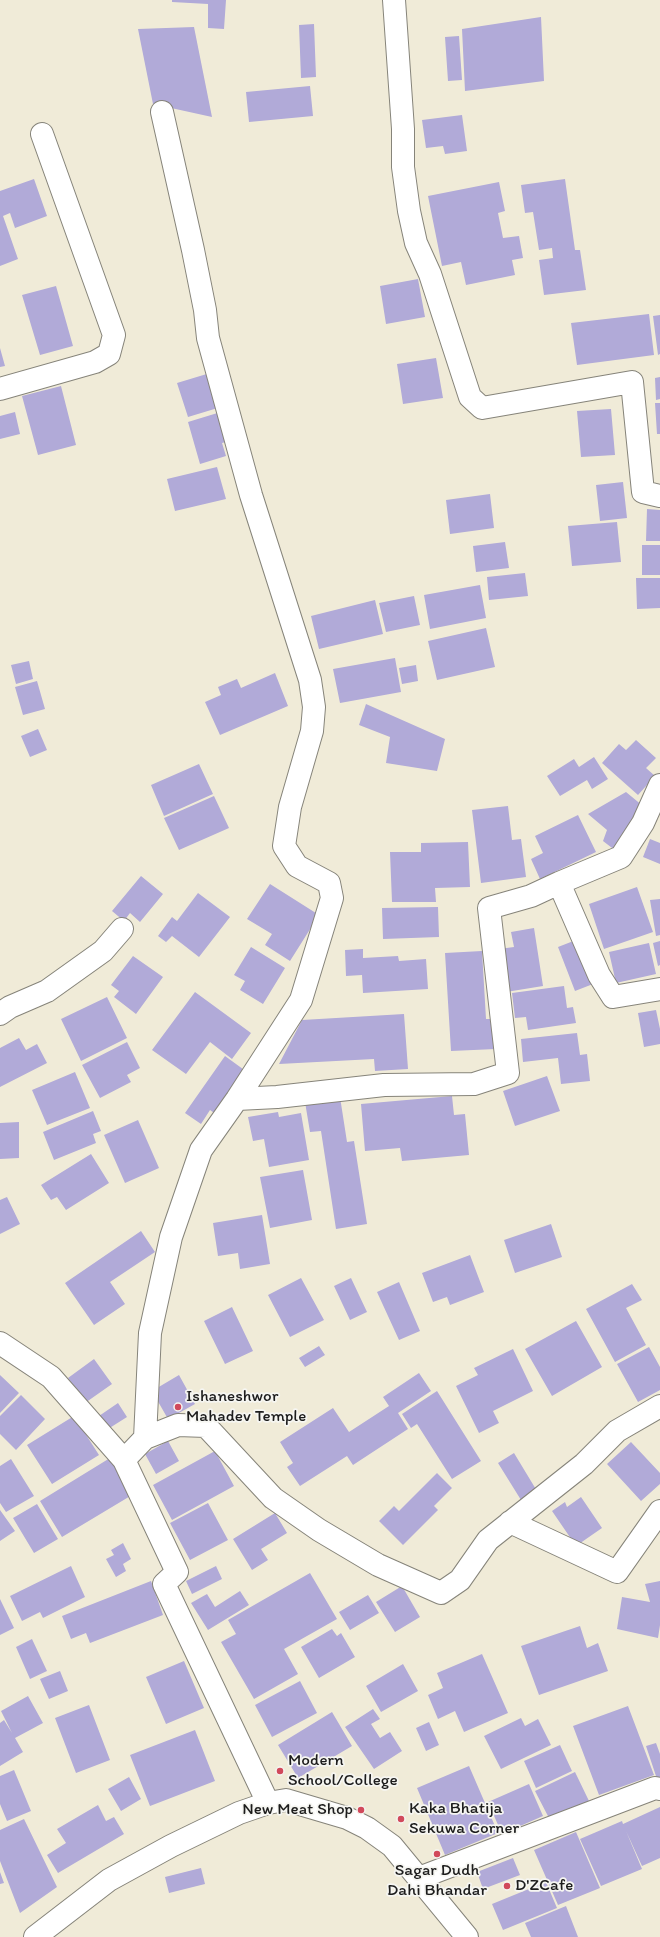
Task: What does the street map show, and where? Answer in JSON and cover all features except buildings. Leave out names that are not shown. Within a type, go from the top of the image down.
[{"type":"street","points":[[394,0],[403,129],[403,167],[416,243],[430,274],[470,397],[482,408],[632,382],[643,492],[660,496]]},
{"type":"street","points":[[145,1438],[150,1333],[171,1237],[201,1150],[237,1099],[301,1000],[332,898],[329,883],[297,866],[284,846],[290,807],[312,731],[314,707],[310,680],[251,495],[208,338],[205,310],[193,250],[162,112]]},
{"type":"street","points":[[0,389],[95,362],[109,354],[114,335],[42,134]]},
{"type":"street","points":[[237,1099],[277,1097],[384,1085],[474,1084],[508,1072],[489,908],[531,896],[621,857],[643,823],[660,785]]},
{"type":"street","points":[[559,883],[599,975],[613,997],[660,989]]},
{"type":"street","points":[[0,1014],[10,1007],[47,991],[103,951],[122,929]]},
{"type":"street","points":[[0,1343],[50,1376],[124,1460],[177,1572],[164,1584],[268,1803]]},
{"type":"street","points":[[124,1460],[145,1438],[178,1425],[206,1426],[273,1498],[319,1530],[378,1565],[441,1593],[460,1580],[488,1540],[584,1464],[617,1431],[660,1406]]},
{"type":"street","points":[[510,1522],[617,1572],[660,1511]]},
{"type":"street","points":[[419,1878],[655,1788],[660,1788]]},
{"type":"street","points":[[35,1937],[109,1880],[239,1813],[268,1803],[286,1800],[347,1818],[367,1828],[392,1846],[467,1937]]},
{"type":"place","name":"Ishaneshwor Mahadev Temple","points":[[178,1407]]},
{"type":"place","name":"Modern School/College","points":[[280,1771]]},
{"type":"place","name":"New Meat Shop","points":[[361,1810]]},
{"type":"place","name":"Kaka Bhatija Sekuwa Corner","points":[[401,1819]]},
{"type":"place","name":"Sagar Dudh Dahi Bhandar","points":[[437,1854]]},
{"type":"place","name":"D'ZCafe","points":[[507,1886]]}]
